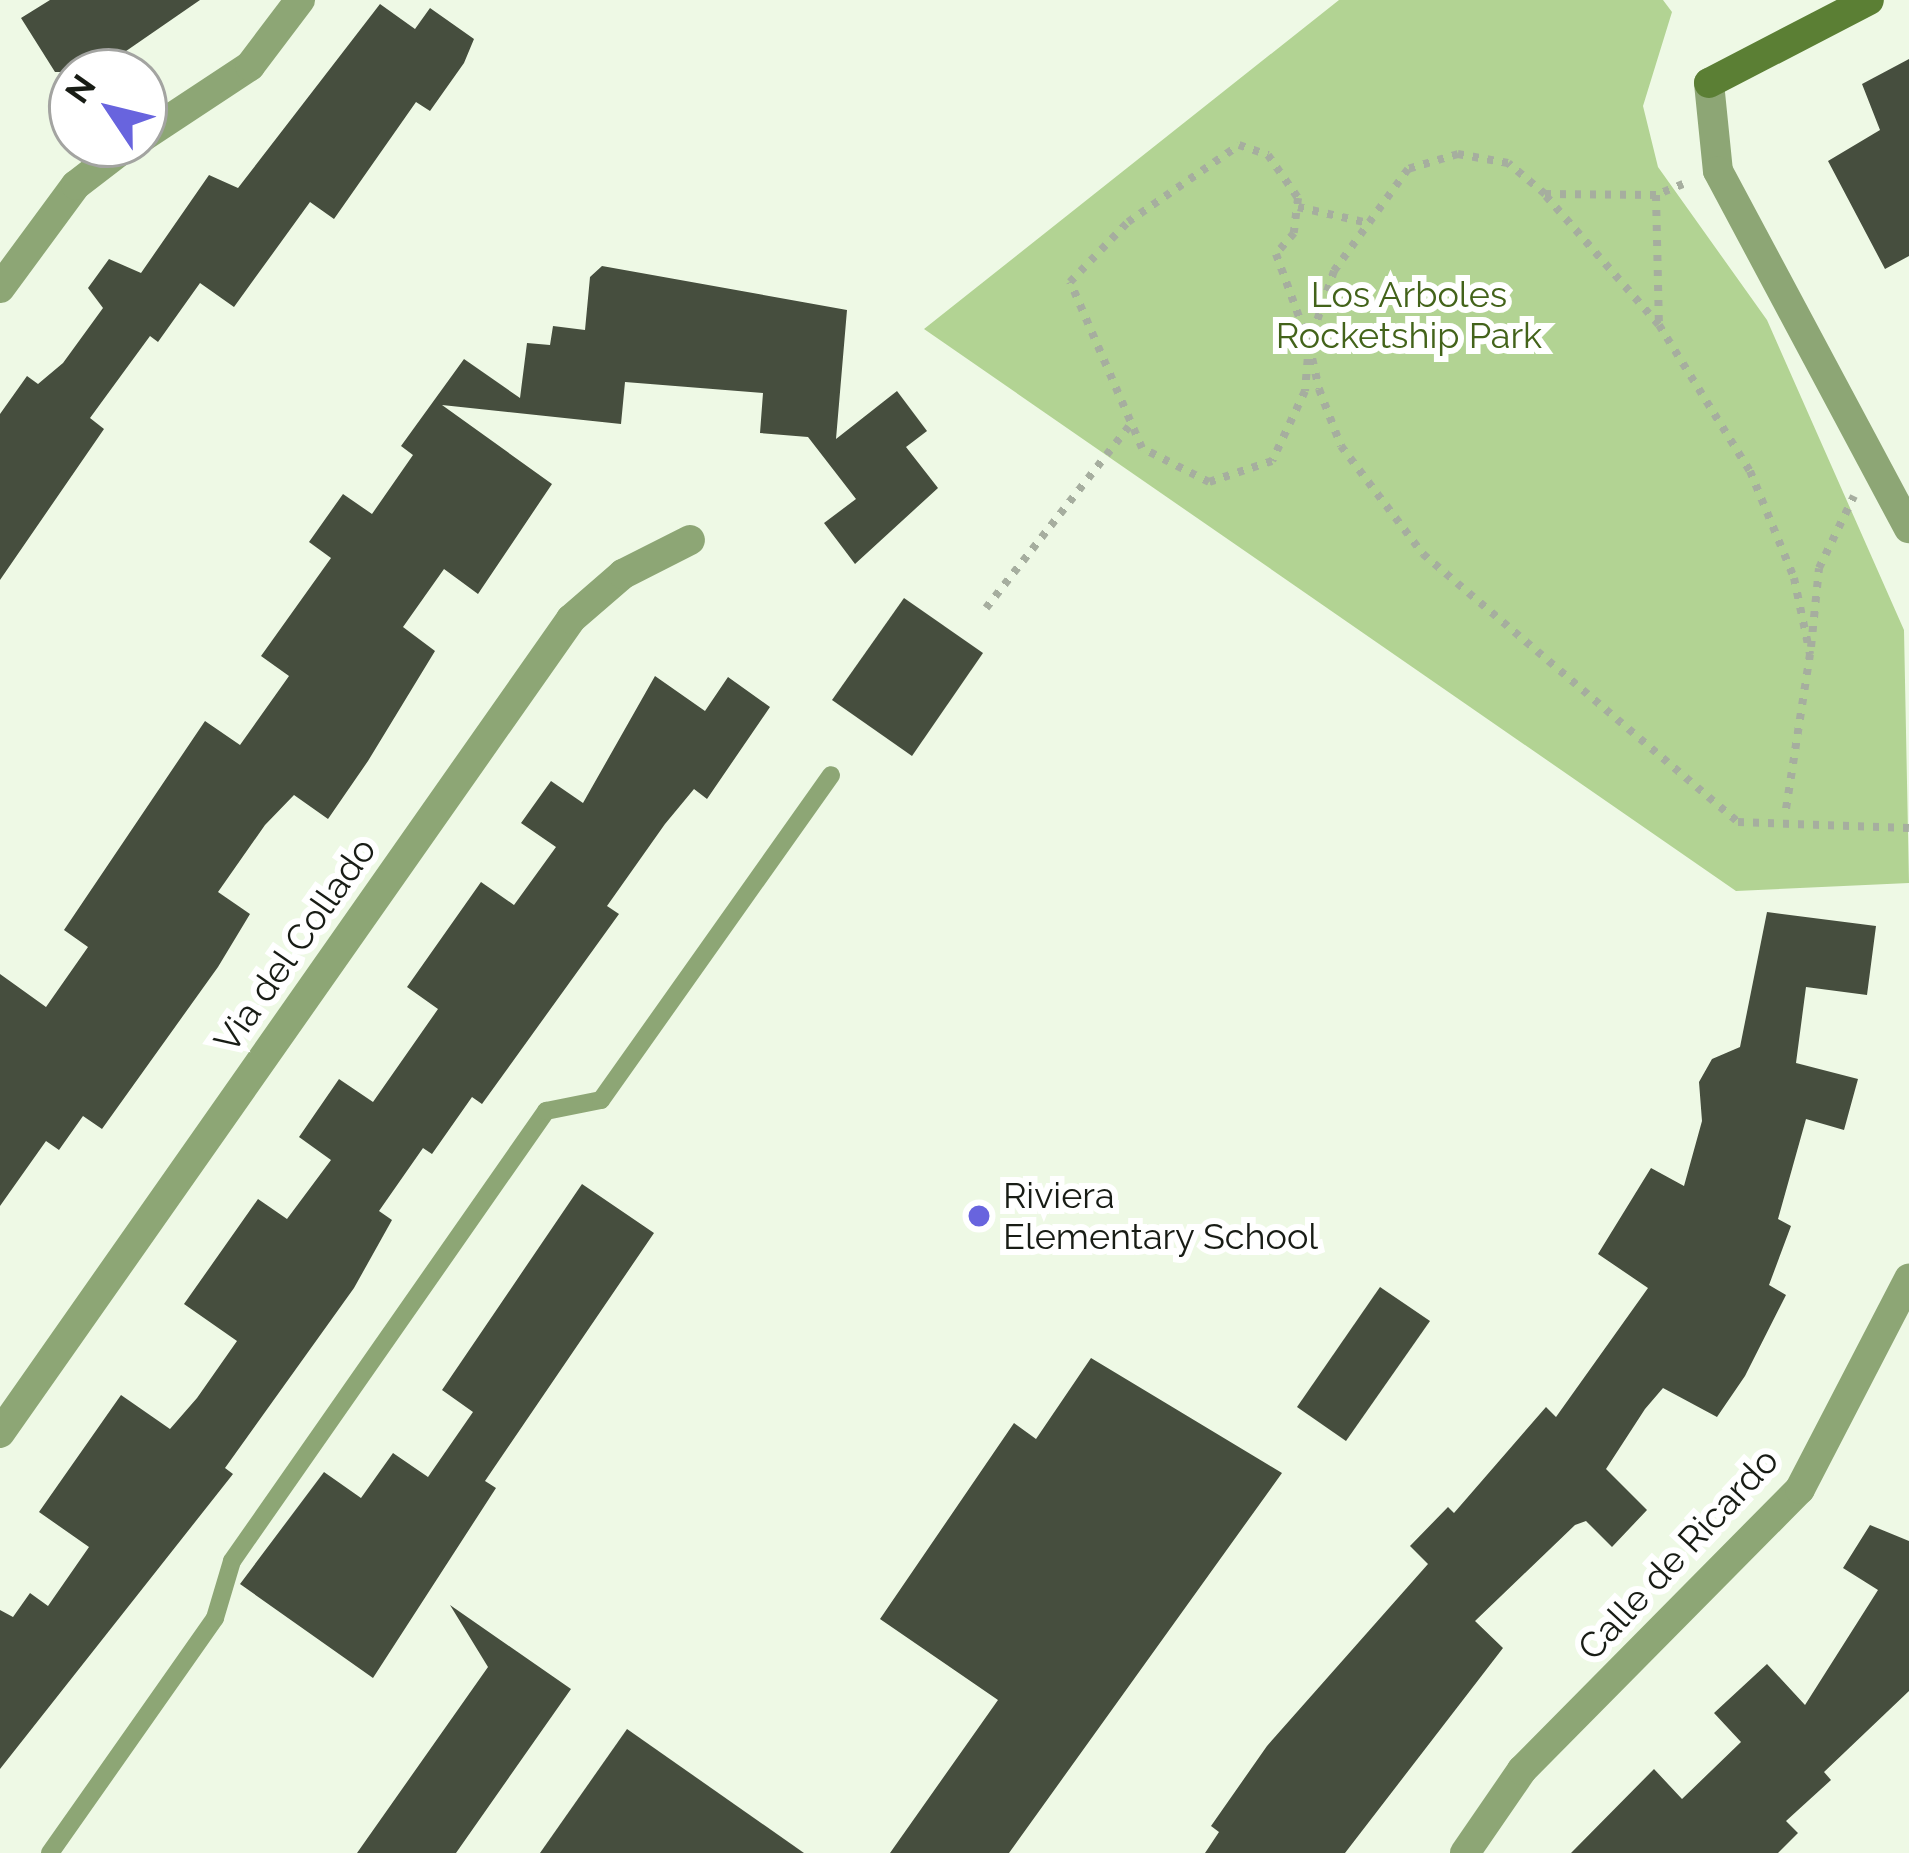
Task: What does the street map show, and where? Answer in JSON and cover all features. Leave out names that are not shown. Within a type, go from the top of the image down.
[{"type":"street","points":[[168,120],[250,65],[300,0]]},
{"type":"street","points":[[1869,0],[1708,83],[1718,171],[1909,526]]},
{"type":"street","points":[[0,288],[76,185],[98,168]]},
{"type":"street","name":"Via del Collado","points":[[0,1433],[571,619],[623,574],[690,541]]},
{"type":"street","name":"Calle de Ricardo","points":[[1465,1853],[1522,1770],[1800,1489],[1909,1279]]},
{"type":"lane","points":[[50,1853],[215,1618],[232,1561],[546,1112],[601,1100],[831,776]]},
{"type":"path","points":[[1810,654],[1750,471],[1659,325],[1545,194],[1508,163],[1459,154],[1408,169],[1364,222],[1309,344],[1294,434],[1255,473],[1183,477],[1130,426],[1074,298],[1078,267],[1239,145],[1291,178],[1298,207],[1276,254],[1309,344],[1341,446],[1424,554],[1738,822],[1785,816],[1909,828]]},
{"type":"path","points":[[1545,194],[1656,195],[1718,171]]},
{"type":"path","points":[[1656,195],[1659,325]]},
{"type":"path","points":[[1298,207],[1364,222]]},
{"type":"path","points":[[986,608],[1100,451],[1130,426]]},
{"type":"path","points":[[1785,816],[1819,568],[1876,465]]},
{"type":"green space","name":"Los Arboles Rocketship Park","points":[[1339,0],[1663,0],[1672,12],[1643,106],[1658,167],[1767,320],[1904,630],[1909,883],[1736,891],[924,329]]},
{"type":"building","points":[[50,0],[200,0],[130,48],[48,48],[48,61],[21,18]]},
{"type":"building","points":[[380,4],[415,29],[430,8],[474,39],[464,63],[430,111],[416,102],[334,219],[310,202],[234,307],[200,283],[158,342],[150,336],[90,418],[104,429],[0,580],[0,414],[27,376],[38,384],[63,363],[103,308],[88,288],[109,259],[141,273],[209,175],[238,188]]},
{"type":"building","points":[[1909,59],[1909,256],[1885,269],[1828,161],[1880,130],[1862,84]]},
{"type":"building","points":[[602,266],[847,310],[836,439],[897,391],[927,431],[906,447],[938,488],[855,564],[824,523],[856,499],[808,437],[760,433],[763,393],[625,382],[621,424],[442,405],[552,484],[478,594],[444,569],[403,627],[435,651],[328,819],[294,795],[265,825],[218,892],[250,914],[218,967],[102,1129],[83,1116],[59,1150],[46,1141],[0,1206],[0,974],[46,1007],[88,947],[64,930],[205,721],[240,745],[289,676],[261,656],[331,558],[309,542],[343,494],[372,514],[413,455],[401,446],[464,359],[520,398],[527,343],[550,345],[553,326],[585,330],[590,277]]},
{"type":"building","points":[[904,598],[983,653],[912,756],[832,700]]},
{"type":"building","points":[[655,676],[705,711],[728,677],[770,707],[707,799],[694,789],[665,824],[607,906],[619,914],[482,1104],[472,1097],[432,1154],[423,1148],[379,1211],[392,1220],[354,1288],[225,1468],[233,1474],[0,1769],[0,1610],[13,1617],[30,1593],[48,1606],[89,1547],[39,1512],[121,1395],[170,1429],[197,1398],[237,1341],[184,1304],[258,1199],[287,1219],[331,1160],[299,1137],[339,1079],[373,1102],[438,1009],[407,987],[481,882],[514,905],[556,847],[521,823],[551,781],[583,803]]},
{"type":"building","points":[[1767,912],[1876,926],[1867,995],[1806,987],[1796,1063],[1858,1079],[1844,1130],[1806,1119],[1778,1219],[1791,1226],[1769,1285],[1786,1295],[1745,1376],[1717,1417],[1663,1388],[1645,1409],[1606,1469],[1647,1510],[1612,1547],[1586,1521],[1575,1525],[1475,1621],[1503,1648],[1345,1853],[1205,1853],[1219,1832],[1211,1826],[1267,1746],[1428,1564],[1410,1546],[1448,1507],[1454,1513],[1546,1407],[1556,1417],[1648,1288],[1598,1254],[1651,1168],[1684,1186],[1702,1121],[1699,1082],[1712,1059],[1740,1047]]},
{"type":"building","points":[[582,1184],[654,1233],[485,1481],[496,1488],[373,1678],[240,1584],[324,1472],[361,1498],[393,1453],[428,1477],[473,1412],[442,1390]]},
{"type":"building","points":[[1380,1287],[1430,1321],[1346,1441],[1297,1407]]},
{"type":"building","points":[[1091,1358],[1282,1473],[1009,1853],[890,1853],[998,1700],[880,1619],[1014,1423],[1036,1439]]},
{"type":"building","points":[[1870,1525],[1909,1541],[1909,1691],[1824,1772],[1831,1780],[1786,1821],[1798,1833],[1778,1853],[1571,1853],[1654,1769],[1682,1799],[1741,1742],[1714,1713],[1767,1664],[1805,1705],[1878,1590],[1843,1568]]},
{"type":"building","points":[[450,1605],[571,1689],[456,1853],[357,1853],[488,1667]]},
{"type":"building","points":[[627,1729],[804,1853],[540,1853]]},
{"type":"place","name":"Riviera Elementary School","points":[[979,1216]]}]
